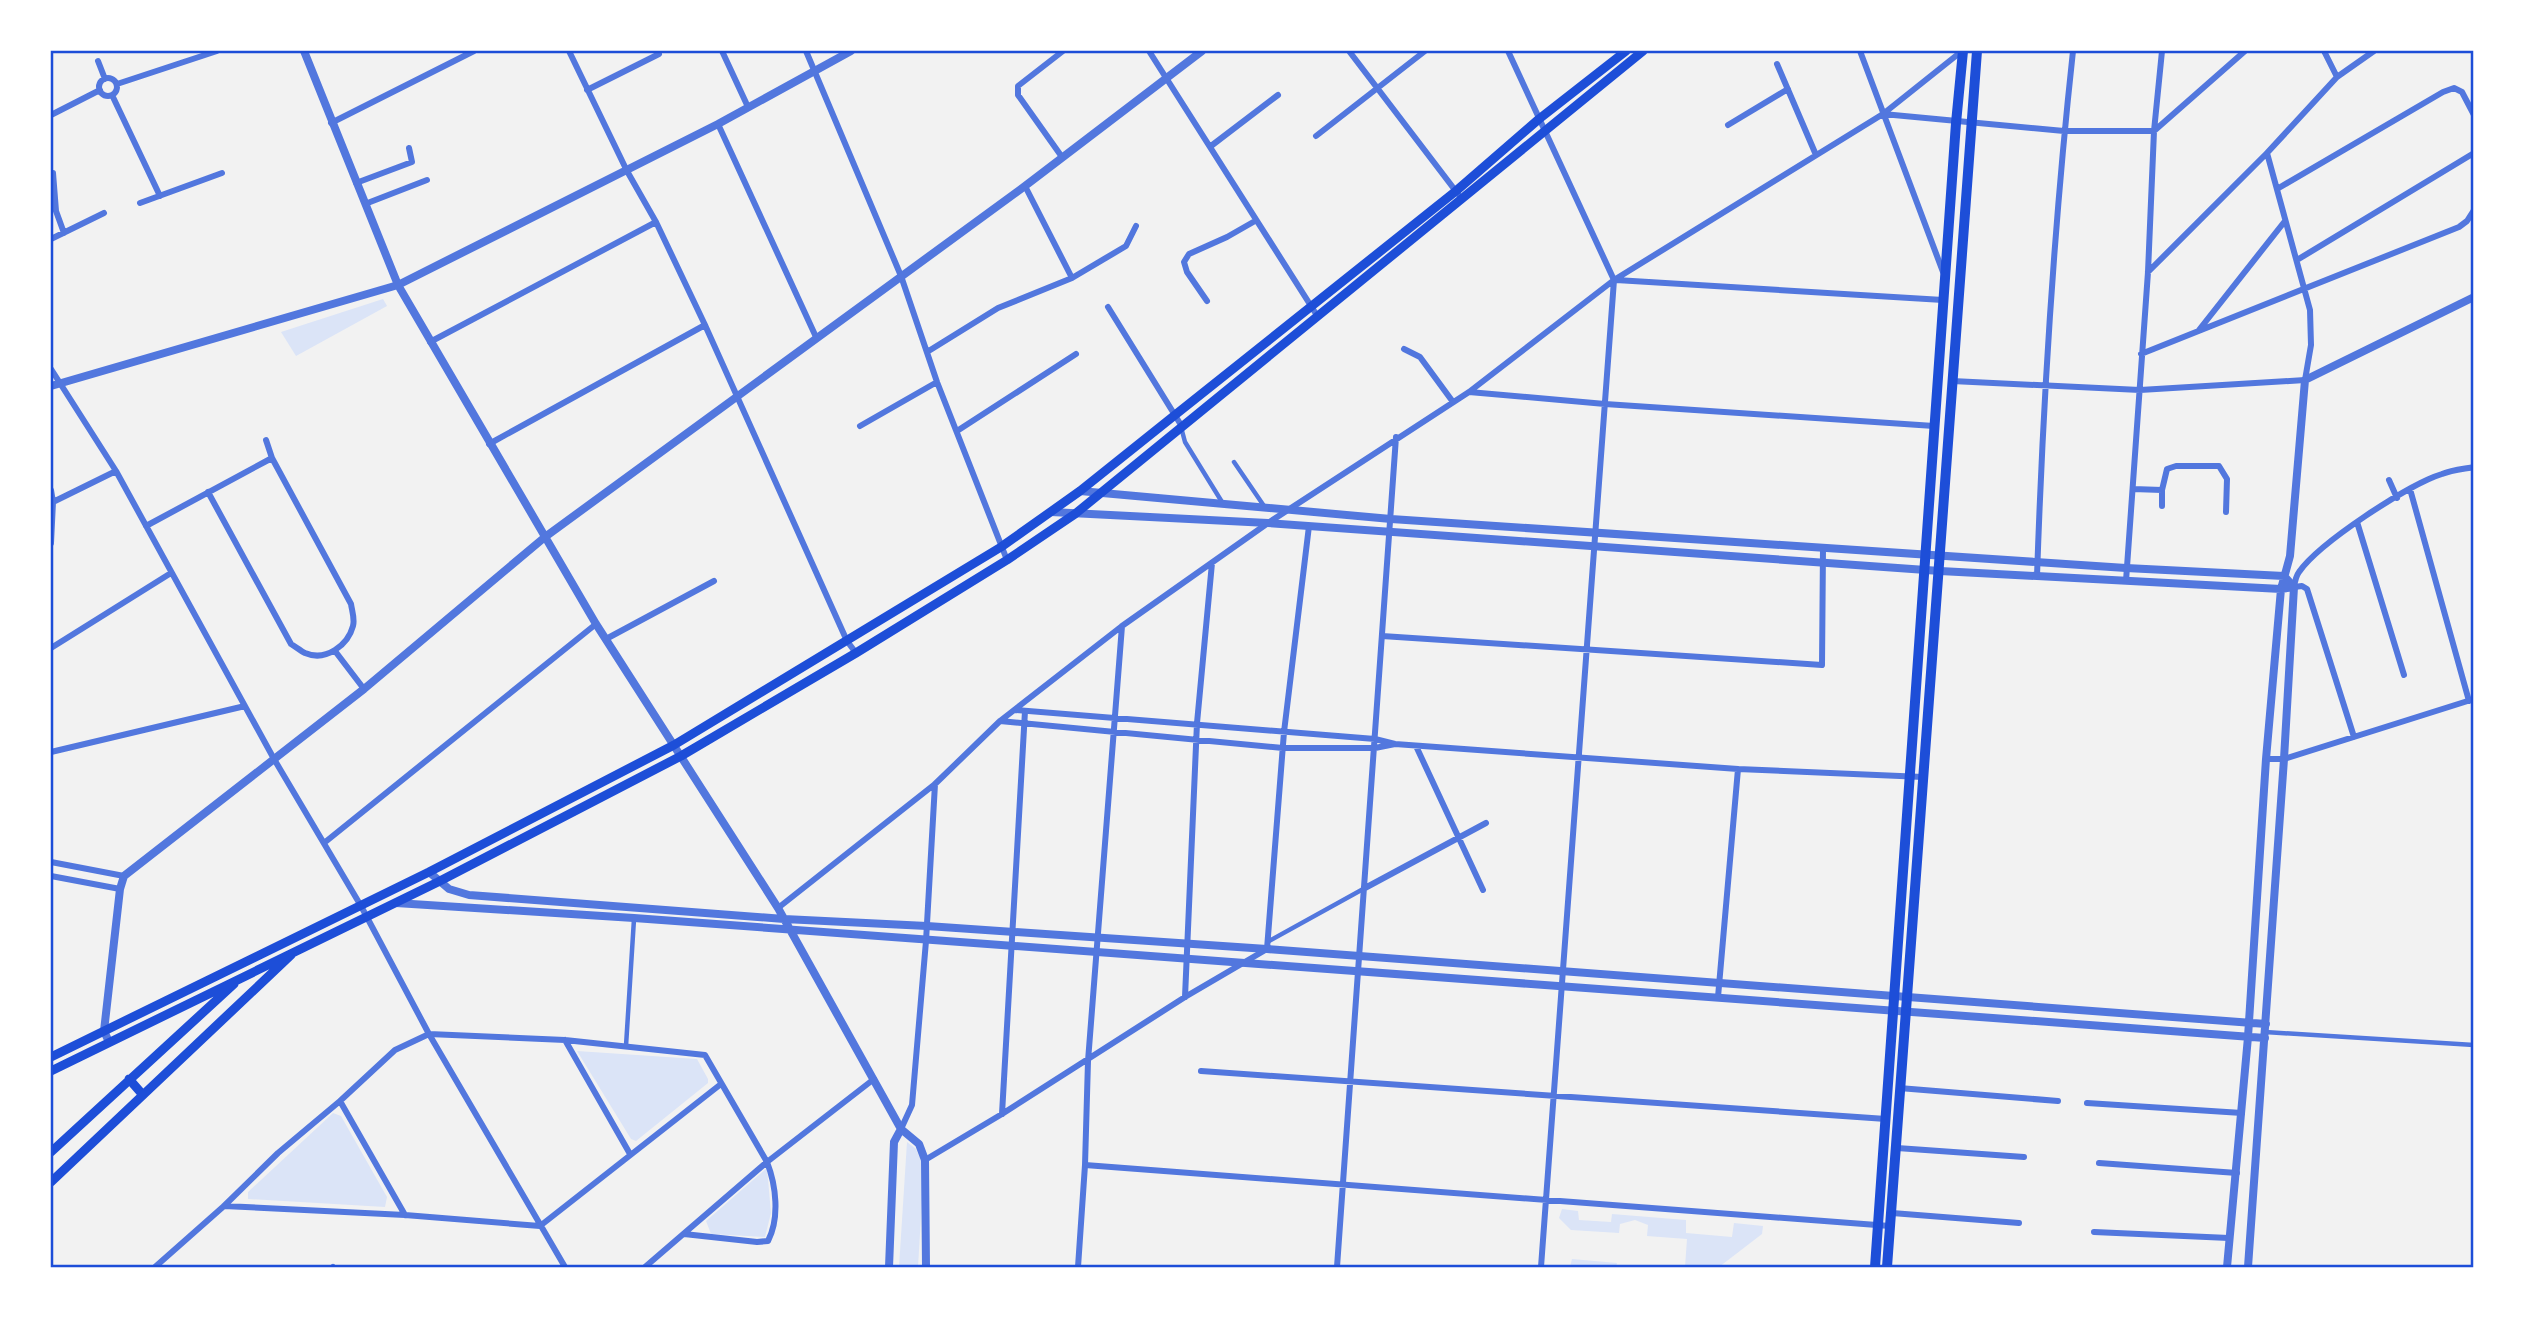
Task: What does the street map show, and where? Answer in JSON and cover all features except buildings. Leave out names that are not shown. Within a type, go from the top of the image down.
[{"type":"main road","points":[[51,1057],[361,906],[674,746],[1001,547],[1080,491],[1456,191],[1539,119],[1626,51]]},
{"type":"main road","points":[[51,1070],[438,882],[681,756],[1007,560],[1075,514],[1643,51]]},
{"type":"main road","points":[[1875,1267],[1962,51]]},
{"type":"main road","points":[[1887,1267],[1977,51]]},
{"type":"main road","points":[[51,1182],[298,949]]},
{"type":"main road","points":[[51,1152],[265,953]]},
{"type":"main road","points":[[129,1079],[143,1095]]},
{"type":"street","points":[[117,84],[217,51]]},
{"type":"street","points":[[304,51],[398,285],[430,342],[596,624],[778,908],[901,1129],[919,1144],[925,1160],[926,1267],[932,1267]]},
{"type":"street","points":[[331,122],[474,51]]},
{"type":"street","points":[[569,51],[626,171],[656,222],[738,396],[847,641],[856,653]]},
{"type":"street","points":[[722,51],[748,107]]},
{"type":"street","points":[[806,51],[901,276],[937,382],[1007,560]]},
{"type":"street","points":[[55,384],[398,285],[718,124],[851,51]]},
{"type":"street","points":[[1062,157],[1018,95],[1018,86],[1063,51]]},
{"type":"street","points":[[1149,51],[1318,317]]},
{"type":"street","points":[[109,1042],[104,1031],[120,889],[124,876],[364,690],[545,537],[1025,186],[1202,51]]},
{"type":"street","points":[[1349,51],[1462,200]]},
{"type":"street","points":[[1316,136],[1425,51]]},
{"type":"street","points":[[1508,51],[1614,280],[1541,1267]]},
{"type":"street","points":[[1860,51],[1945,276]]},
{"type":"street","points":[[778,908],[935,784],[1000,721],[1122,626],[1268,523],[1469,392],[1614,280],[1883,114],[1962,51]]},
{"type":"street","points":[[2037,576],[2046,387],[2064,131],[2073,51]]},
{"type":"street","points":[[2126,581],[2148,272],[2154,131],[2162,51]]},
{"type":"street","points":[[1883,114],[2064,131],[2154,131],[2245,51]]},
{"type":"street","points":[[2324,51],[2337,77]]},
{"type":"street","points":[[2148,272],[2267,153],[2337,77],[2374,51]]},
{"type":"street","points":[[587,90],[659,54]]},
{"type":"street","points":[[98,61],[105,79]]},
{"type":"street","points":[[1777,64],[1816,155]]},
{"type":"street","points":[[105,79],[112,79],[117,84],[117,91],[112,96],[105,96],[100,90],[100,83],[105,79]]},
{"type":"street","points":[[2277,189],[2454,88],[2462,92],[2474,115]]},
{"type":"street","points":[[1728,125],[1788,89]]},
{"type":"street","points":[[51,115],[100,90]]},
{"type":"street","points":[[112,96],[160,196]]},
{"type":"street","points":[[1211,146],[1278,96]]},
{"type":"street","points":[[718,124],[816,337]]},
{"type":"street","points":[[356,183],[412,162],[409,148]]},
{"type":"street","points":[[2227,1267],[2242,1113],[2266,760],[2281,589],[2290,556],[2305,380],[2311,345],[2310,310],[2305,288],[2267,153]]},
{"type":"street","points":[[2297,260],[2474,153]]},
{"type":"street","points":[[53,173],[56,211],[64,233]]},
{"type":"street","points":[[139,203],[222,173]]},
{"type":"street","points":[[365,204],[427,180]]},
{"type":"street","points":[[1025,186],[1072,278]]},
{"type":"street","points":[[2141,354],[2459,227],[2474,210]]},
{"type":"street","points":[[51,239],[104,213]]},
{"type":"street","points":[[1206,301],[1187,272],[1184,262],[1189,254],[1255,221]]},
{"type":"street","points":[[2197,331],[2285,221]]},
{"type":"street","points":[[430,342],[656,222]]},
{"type":"street","points":[[927,352],[998,308],[1072,278],[1126,246],[1136,226]]},
{"type":"street","points":[[1614,280],[1943,300]]},
{"type":"street","points":[[1952,381],[2140,390],[2305,380],[2474,297]]},
{"type":"street","points":[[1108,307],[1181,425],[1185,442],[1222,503]]},
{"type":"street","points":[[489,444],[705,325]]},
{"type":"street","points":[[1404,349],[1420,357],[1452,402]]},
{"type":"street","points":[[957,431],[1076,354]]},
{"type":"street","points":[[51,369],[55,384],[116,471],[274,759],[361,906],[429,1034],[565,1267]]},
{"type":"street","points":[[860,426],[937,382]]},
{"type":"street","points":[[1469,392],[1934,426]]},
{"type":"street","points":[[1337,1267],[1396,438]]},
{"type":"street","points":[[208,492],[291,644],[306,654],[320,655],[335,651],[346,642],[354,624],[351,604],[272,458],[266,440]]},
{"type":"street","points":[[146,526],[272,458]]},
{"type":"street","points":[[1234,462],[1264,506]]},
{"type":"street","points":[[2162,506],[2162,490],[2167,469],[2176,466],[2220,466],[2227,479],[2226,512]]},
{"type":"street","points":[[2248,1267],[2297,574],[2315,553],[2357,522],[2410,489],[2442,474],[2474,467]]},
{"type":"street","points":[[54,502],[116,471]]},
{"type":"street","points":[[2389,480],[2397,498]]},
{"type":"street","points":[[2133,489],[2162,490]]},
{"type":"street","points":[[2266,760],[2284,759],[2472,700],[2410,489]]},
{"type":"street","points":[[51,490],[54,502],[51,543]]},
{"type":"street","points":[[1080,491],[1391,519],[2284,576],[2294,587]]},
{"type":"street","points":[[1052,512],[1594,544],[2037,576],[2281,589],[2301,586],[2307,589],[2354,737]]},
{"type":"street","points":[[2357,522],[2404,675]]},
{"type":"street","points":[[1268,945],[1284,732],[1309,526]]},
{"type":"street","points":[[1382,636],[1822,665],[1823,548]]},
{"type":"street","points":[[1185,997],[1196,739],[1212,563]]},
{"type":"street","points":[[51,648],[172,573]]},
{"type":"street","points":[[606,639],[714,581]]},
{"type":"street","points":[[324,843],[596,624]]},
{"type":"street","points":[[1077,1267],[1085,1166],[1088,1061],[1122,626]]},
{"type":"street","points":[[335,651],[364,690]]},
{"type":"street","points":[[51,752],[245,706]]},
{"type":"street","points":[[1014,710],[1114,720],[1197,723],[1375,739],[1416,746],[1738,769],[1923,777]]},
{"type":"street","points":[[1003,1114],[1024,711]]},
{"type":"street","points":[[1000,721],[1283,748],[1375,748],[1395,744]]},
{"type":"street","points":[[1416,746],[1483,890]]},
{"type":"street","points":[[1718,998],[1738,769]]},
{"type":"street","points":[[889,1267],[894,1142],[912,1105],[926,941],[935,784]]},
{"type":"street","points":[[925,1160],[1088,1061],[1268,945],[1365,888],[1486,823]]},
{"type":"street","points":[[51,863],[124,876]]},
{"type":"street","points":[[429,872],[449,889],[469,895],[784,919],[1186,944],[1268,945],[1360,956],[2249,1023],[2265,1031],[2474,1045]]},
{"type":"street","points":[[51,876],[120,889]]},
{"type":"street","points":[[2258,884],[2276,885]]},
{"type":"street","points":[[393,903],[634,918],[2248,1037],[2265,1031]]},
{"type":"street","points":[[626,1046],[634,918]]},
{"type":"street","points":[[155,1267],[395,1049],[429,1034],[565,1040],[705,1055],[767,1161],[774,1179],[773,1233],[768,1241],[757,1242],[684,1234]]},
{"type":"street","points":[[565,1040],[630,1154]]},
{"type":"street","points":[[1201,1071],[1886,1119]]},
{"type":"street","points":[[645,1267],[767,1161],[874,1079]]},
{"type":"street","points":[[224,1206],[405,1215],[540,1226],[721,1084]]},
{"type":"street","points":[[1899,1088],[2058,1101]]},
{"type":"street","points":[[340,1101],[405,1215]]},
{"type":"street","points":[[2087,1103],[2242,1113]]},
{"type":"street","points":[[1897,1148],[2024,1157]]},
{"type":"street","points":[[2099,1163],[2236,1173]]},
{"type":"street","points":[[1085,1166],[1890,1226]]},
{"type":"street","points":[[1892,1213],[2019,1223]]},
{"type":"street","points":[[2094,1232],[2229,1238]]},
{"type":"shaded area","points":[[383,299],[387,306],[296,356],[281,332]]},
{"type":"shaded area","points":[[577,1051],[697,1059],[708,1083],[636,1141],[631,1139]]},
{"type":"shaded area","points":[[333,1113],[341,1116],[387,1197],[385,1207],[248,1199],[248,1192]]},
{"type":"shaded area","points":[[907,1142],[916,1149],[924,1167],[918,1267],[899,1267]]},
{"type":"shaded area","points":[[767,1168],[771,1213],[765,1237],[711,1234],[706,1221]]},
{"type":"shaded area","points":[[1562,1209],[1578,1211],[1579,1220],[1611,1222],[1612,1214],[1686,1220],[1686,1233],[1732,1237],[1734,1223],[1763,1226],[1762,1234],[1719,1267],[1685,1267],[1687,1239],[1647,1236],[1648,1225],[1635,1220],[1620,1224],[1619,1233],[1571,1230],[1559,1218]]},
{"type":"shaded area","points":[[1572,1259],[1617,1263],[1616,1267],[1570,1267]]}]
